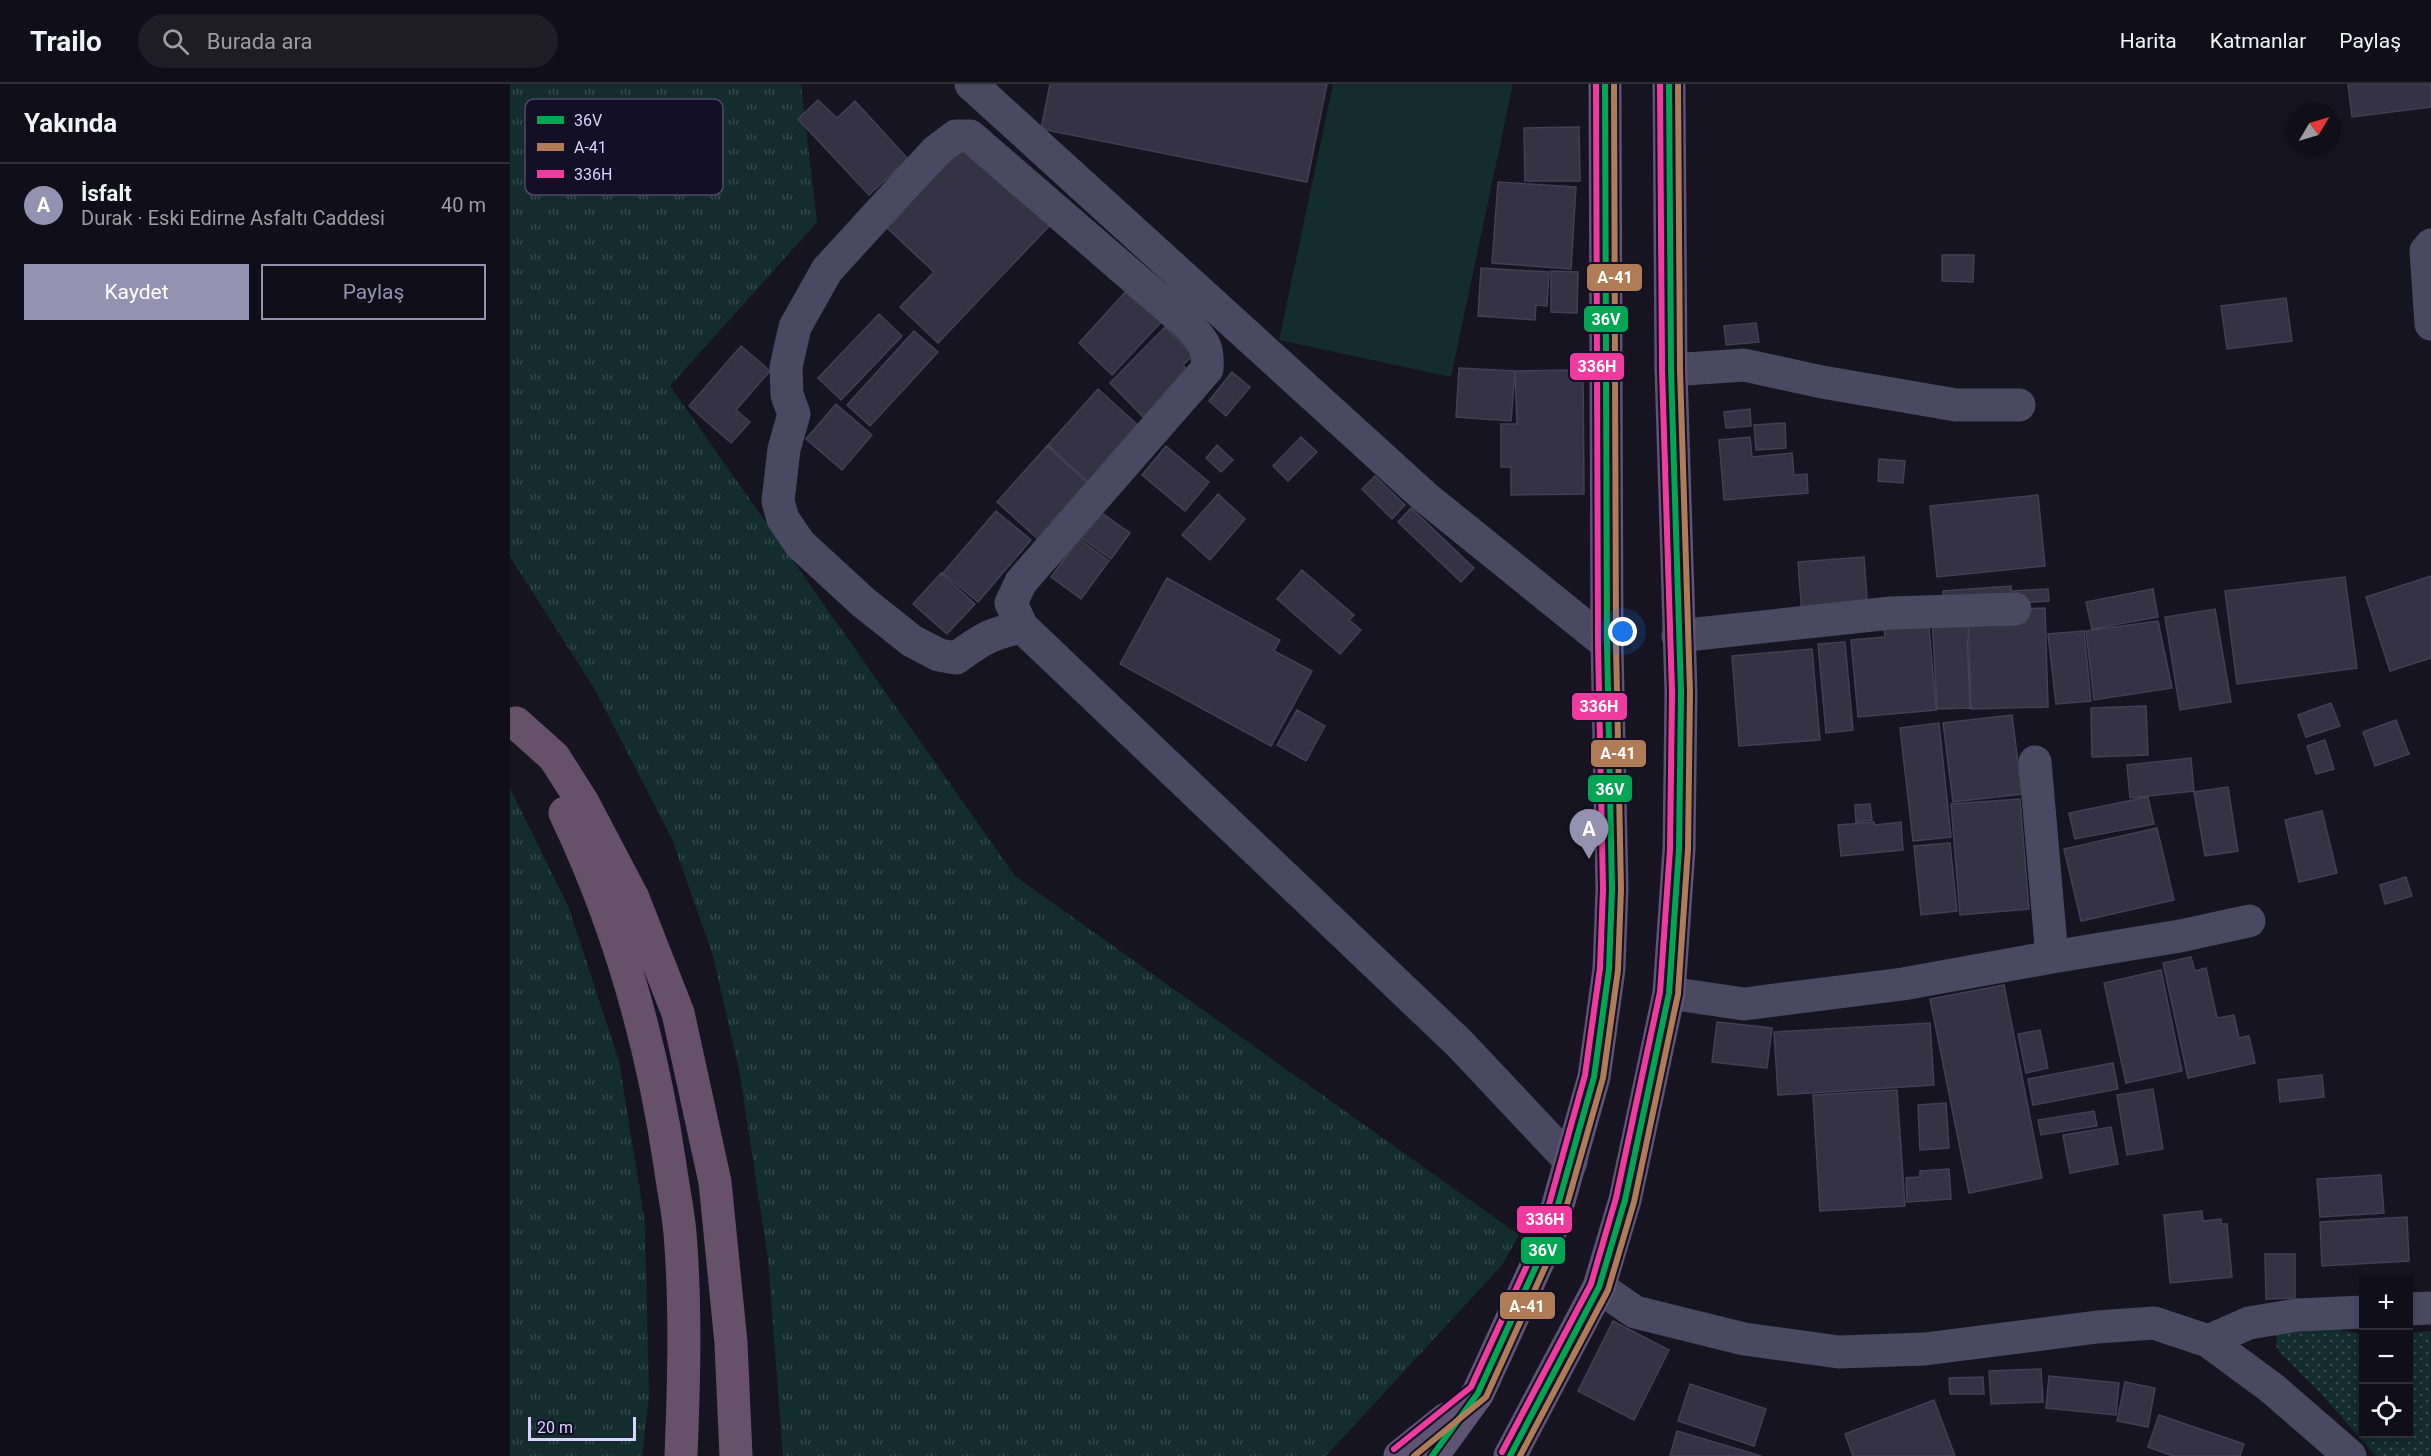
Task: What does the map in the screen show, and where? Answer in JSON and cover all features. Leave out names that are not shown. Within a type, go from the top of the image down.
[{"type":"highway","points":[[513,718],[553,787],[585,857],[632,986],[661,1104],[680,1232],[686,1350],[681,1456]]},
{"type":"highway","points":[[513,718],[554,757],[582,801],[633,898],[678,1013],[715,1182],[731,1343],[736,1456]]},
{"type":"main road","points":[[1432,1456],[1478,1393],[1548,1240],[1594,1077],[1609,969],[1612,889],[1607,644],[1605,84]]},
{"type":"main road","points":[[1510,1456],[1599,1287],[1625,1200],[1669,993],[1679,849],[1681,692],[1671,370],[1669,84]]},
{"type":"main road","points":[[1400,1456],[1478,1393]]},
{"type":"street","points":[[971,84],[1425,497],[1607,644]]},
{"type":"street","points":[[1022,627],[981,639],[956,658],[939,655],[912,641],[863,602],[800,544],[783,519],[778,501],[784,449],[794,414],[787,395],[786,367],[795,327],[827,270],[936,151],[956,136],[970,135],[1186,323],[1205,343],[1208,357],[1207,369],[1021,582],[1011,603],[1022,627],[1459,1043],[1571,1162]]},
{"type":"street","points":[[2431,245],[2426,251],[2431,324]]},
{"type":"street","points":[[1671,370],[1744,365],[1822,382],[1956,405],[2019,405]]},
{"type":"street","points":[[1678,636],[1890,613],[2015,609]]},
{"type":"street","points":[[2035,762],[2052,957]]},
{"type":"street","points":[[1669,993],[1744,1004],[1903,984],[2180,936],[2249,921]]},
{"type":"street","points":[[1599,1287],[1635,1312],[1744,1339],[1839,1352],[1925,1349],[2097,1327],[2154,1323],[2208,1341],[2273,1389],[2350,1456]]},
{"type":"street","points":[[2413,1309],[2431,1308]]},
{"type":"street","points":[[2208,1341],[2249,1323],[2297,1315],[2359,1312]]},
{"type":"green space","points":[[510,84],[801,84],[817,222],[670,386],[1015,876],[1519,1235],[1502,1265],[1326,1456],[783,1456],[768,1259],[740,1075],[713,956],[672,839],[594,688],[510,557]]},
{"type":"green space","points":[[1333,84],[1513,84],[1451,377],[1279,340]]},
{"type":"green space","points":[[510,788],[568,906],[619,1061],[645,1223],[649,1397],[642,1456],[510,1456]]},
{"type":"green space","points":[[2307,1325],[2359,1333],[2359,1437],[2281,1354],[2276,1346],[2277,1335],[2285,1327]]},
{"type":"green space","points":[[2431,1331],[2431,1456],[2376,1456],[2360,1438],[2413,1438],[2413,1333]]},
{"type":"building","points":[[1050,84],[1327,84],[1307,182],[1041,129]]},
{"type":"building","points":[[2348,84],[2431,84],[2431,107],[2352,117]]},
{"type":"building","points":[[818,100],[837,118],[855,101],[908,159],[869,195],[798,119]]},
{"type":"building","points":[[1579,127],[1580,181],[1525,181],[1524,128]]},
{"type":"building","points":[[966,144],[1051,224],[938,343],[900,307],[934,272],[886,227]]},
{"type":"building","points":[[1498,182],[1576,187],[1571,269],[1492,263]]},
{"type":"building","points":[[1942,255],[1974,255],[1973,282],[1942,281]]},
{"type":"building","points":[[1481,268],[1549,272],[1547,306],[1536,305],[1535,320],[1478,316]]},
{"type":"building","points":[[1551,271],[1578,272],[1577,313],[1551,312]]},
{"type":"building","points":[[1128,289],[1162,321],[1112,375],[1079,343]]},
{"type":"building","points":[[2286,298],[2292,341],[2227,349],[2221,306]]},
{"type":"building","points":[[879,314],[902,336],[841,400],[818,378]]},
{"type":"building","points":[[1756,323],[1759,342],[1726,345],[1724,326]]},
{"type":"building","points":[[1165,327],[1193,355],[1183,365],[1191,373],[1145,419],[1110,383]]},
{"type":"building","points":[[914,331],[938,352],[870,426],[847,405]]},
{"type":"building","points":[[741,346],[770,371],[736,410],[750,422],[731,443],[689,406]]},
{"type":"building","points":[[1459,368],[1515,371],[1511,421],[1456,417]]},
{"type":"building","points":[[1583,370],[1584,494],[1511,495],[1511,467],[1501,467],[1501,424],[1517,424],[1515,371]]},
{"type":"building","points":[[1232,372],[1250,387],[1226,416],[1209,401]]},
{"type":"building","points":[[1098,389],[1142,429],[1091,485],[1048,445]]},
{"type":"building","points":[[836,404],[872,435],[842,470],[806,439]]},
{"type":"building","points":[[1750,409],[1751,426],[1726,428],[1724,412]]},
{"type":"building","points":[[1785,423],[1786,448],[1756,450],[1754,425]]},
{"type":"building","points":[[1301,437],[1317,452],[1288,481],[1273,466]]},
{"type":"building","points":[[1750,437],[1752,457],[1792,453],[1794,475],[1807,474],[1808,493],[1724,500],[1719,440]]},
{"type":"building","points":[[1217,445],[1233,460],[1221,472],[1206,458]]},
{"type":"building","points":[[1047,446],[1091,486],[1040,541],[997,502]]},
{"type":"building","points":[[1166,446],[1209,482],[1185,511],[1142,475]]},
{"type":"building","points":[[1879,459],[1905,461],[1903,483],[1878,481]]},
{"type":"building","points":[[1375,476],[1405,505],[1392,519],[1362,489]]},
{"type":"building","points":[[1218,494],[1245,519],[1210,560],[1182,535]]},
{"type":"building","points":[[2038,495],[2045,566],[1937,577],[1930,506]]},
{"type":"building","points":[[1411,508],[1474,568],[1461,582],[1398,522]]},
{"type":"building","points":[[996,511],[1031,540],[978,602],[943,573]]},
{"type":"building","points":[[1099,511],[1130,533],[1111,559],[1080,537]]},
{"type":"building","points":[[1079,539],[1109,561],[1081,599],[1051,577]]},
{"type":"building","points":[[1864,557],[1868,611],[1802,616],[1798,562]]},
{"type":"building","points":[[1302,570],[1354,615],[1349,620],[1361,630],[1340,654],[1277,599]]},
{"type":"building","points":[[941,573],[975,604],[947,634],[913,604]]},
{"type":"building","points":[[2431,576],[2431,658],[2390,671],[2366,597]]},
{"type":"building","points":[[2345,577],[2357,668],[2237,684],[2225,591]]},
{"type":"building","points":[[1167,578],[1280,640],[1274,651],[1312,671],[1271,746],[1120,664]]},
{"type":"building","points":[[2011,586],[2011,591],[2048,589],[2049,601],[1924,610],[1943,596],[1943,591]]},
{"type":"building","points":[[2153,589],[2158,617],[2092,629],[2086,602]]},
{"type":"building","points":[[2045,608],[2048,707],[1971,709],[1968,611]]},
{"type":"building","points":[[2215,609],[2231,702],[2180,710],[2165,617]]},
{"type":"building","points":[[1966,614],[1970,708],[1937,709],[1932,616]]},
{"type":"building","points":[[1928,615],[1936,710],[1858,717],[1851,640],[1885,637],[1883,619]]},
{"type":"building","points":[[2158,621],[2172,688],[2094,700],[2086,631]]},
{"type":"building","points":[[2084,631],[2091,701],[2056,704],[2048,634]]},
{"type":"building","points":[[1845,642],[1853,730],[1826,733],[1818,644]]},
{"type":"building","points":[[1812,649],[1820,740],[1739,746],[1732,656]]},
{"type":"building","points":[[2331,703],[2340,726],[2306,737],[2298,715]]},
{"type":"building","points":[[2146,706],[2148,755],[2092,757],[2091,708]]},
{"type":"building","points":[[1297,710],[1325,726],[1306,761],[1277,745]]},
{"type":"building","points":[[2012,715],[2022,794],[1953,802],[1943,723]]},
{"type":"building","points":[[2396,720],[2409,754],[2375,766],[2363,732]]},
{"type":"building","points":[[1939,723],[1951,837],[1913,841],[1900,728]]},
{"type":"building","points":[[2325,740],[2334,769],[2316,774],[2307,746]]},
{"type":"building","points":[[2191,758],[2194,791],[2130,798],[2127,765]]},
{"type":"building","points":[[2228,787],[2238,851],[2205,856],[2194,792]]},
{"type":"building","points":[[2148,797],[2154,824],[2075,839],[2069,813]]},
{"type":"building","points":[[2020,799],[2029,909],[1960,915],[1951,804]]},
{"type":"building","points":[[1870,804],[1872,820],[1856,822],[1855,805]]},
{"type":"building","points":[[2322,811],[2337,873],[2299,882],[2285,820]]},
{"type":"building","points":[[1874,822],[1875,825],[1901,822],[1903,850],[1841,856],[1838,825]]},
{"type":"building","points":[[2157,828],[2174,900],[2081,921],[2064,849]]},
{"type":"building","points":[[1950,843],[1957,911],[1921,915],[1914,846]]},
{"type":"building","points":[[2406,877],[2412,896],[2385,904],[2380,885]]},
{"type":"building","points":[[2191,957],[2195,971],[2206,968],[2217,1018],[2234,1015],[2239,1038],[2249,1036],[2255,1063],[2188,1078],[2163,963]]},
{"type":"building","points":[[2161,970],[2182,1071],[2126,1083],[2104,983]]},
{"type":"building","points":[[2004,985],[2042,1178],[1969,1193],[1930,999]]},
{"type":"building","points":[[1717,1022],[1772,1028],[1767,1068],[1712,1062]]},
{"type":"building","points":[[1930,1023],[1934,1085],[1778,1095],[1774,1032]]},
{"type":"building","points":[[2040,1030],[2048,1068],[2026,1073],[2018,1034]]},
{"type":"building","points":[[2113,1063],[2118,1089],[2033,1105],[2028,1079]]},
{"type":"building","points":[[2322,1075],[2324,1097],[2280,1102],[2278,1080]]},
{"type":"building","points":[[2153,1089],[2163,1149],[2127,1155],[2117,1095]]},
{"type":"building","points":[[1897,1090],[1905,1206],[1820,1211],[1813,1095]]},
{"type":"building","points":[[1946,1103],[1949,1148],[1920,1150],[1918,1105]]},
{"type":"building","points":[[2094,1111],[2097,1126],[2041,1135],[2038,1120]]},
{"type":"building","points":[[2111,1127],[2118,1164],[2070,1173],[2063,1135]]},
{"type":"building","points":[[1949,1169],[1951,1199],[1907,1202],[1906,1178],[1920,1177],[1920,1171]]},
{"type":"building","points":[[2381,1175],[2384,1213],[2320,1217],[2317,1179]]},
{"type":"building","points":[[2202,1211],[2203,1221],[2221,1219],[2221,1224],[2227,1224],[2232,1277],[2170,1283],[2164,1215]]},
{"type":"building","points":[[2407,1217],[2409,1261],[2322,1266],[2320,1222]]},
{"type":"building","points":[[2265,1254],[2295,1254],[2295,1298],[2266,1299]]},
{"type":"building","points":[[1613,1321],[1669,1350],[1634,1420],[1578,1391]]},
{"type":"building","points":[[2041,1369],[2043,1402],[1991,1404],[1989,1371]]},
{"type":"building","points":[[2049,1376],[2119,1383],[2116,1415],[2046,1408]]},
{"type":"building","points":[[1983,1377],[1984,1394],[1950,1394],[1949,1378]]},
{"type":"building","points":[[2125,1382],[2155,1388],[2148,1427],[2117,1421]]},
{"type":"building","points":[[1690,1384],[1766,1409],[1754,1446],[1678,1421]]},
{"type":"building","points":[[1934,1400],[1955,1456],[1853,1456],[1845,1434]]},
{"type":"building","points":[[2159,1415],[2244,1444],[2240,1456],[2173,1456],[2148,1447]]},
{"type":"building","points":[[1677,1431],[1761,1456],[1670,1456]]},
{"type":"transit line","name":"336H","points":[[1394,1449],[1471,1387],[1540,1237],[1585,1075],[1600,968],[1603,889],[1598,644],[1596,84]]},
{"type":"transit line","name":"36V","points":[[1432,1456],[1478,1393],[1548,1240],[1594,1077],[1609,969],[1612,889],[1607,644],[1605,84]]},
{"type":"transit line","name":"A-41","points":[[1414,1456],[1486,1397],[1556,1243],[1603,1078],[1618,970],[1621,889],[1616,644],[1614,84]]},
{"type":"transit line","name":"336H","points":[[1502,1452],[1591,1284],[1616,1198],[1660,992],[1670,849],[1672,692],[1662,370],[1660,84]]},
{"type":"transit line","name":"36V","points":[[1510,1456],[1599,1287],[1625,1200],[1669,993],[1679,849],[1681,692],[1671,370],[1669,84]]},
{"type":"transit line","name":"A-41","points":[[1520,1456],[1608,1290],[1634,1202],[1678,994],[1688,849],[1690,692],[1680,370],[1678,84]]},
{"type":"place","name":"İsfalt","points":[[1589,859]]}]
